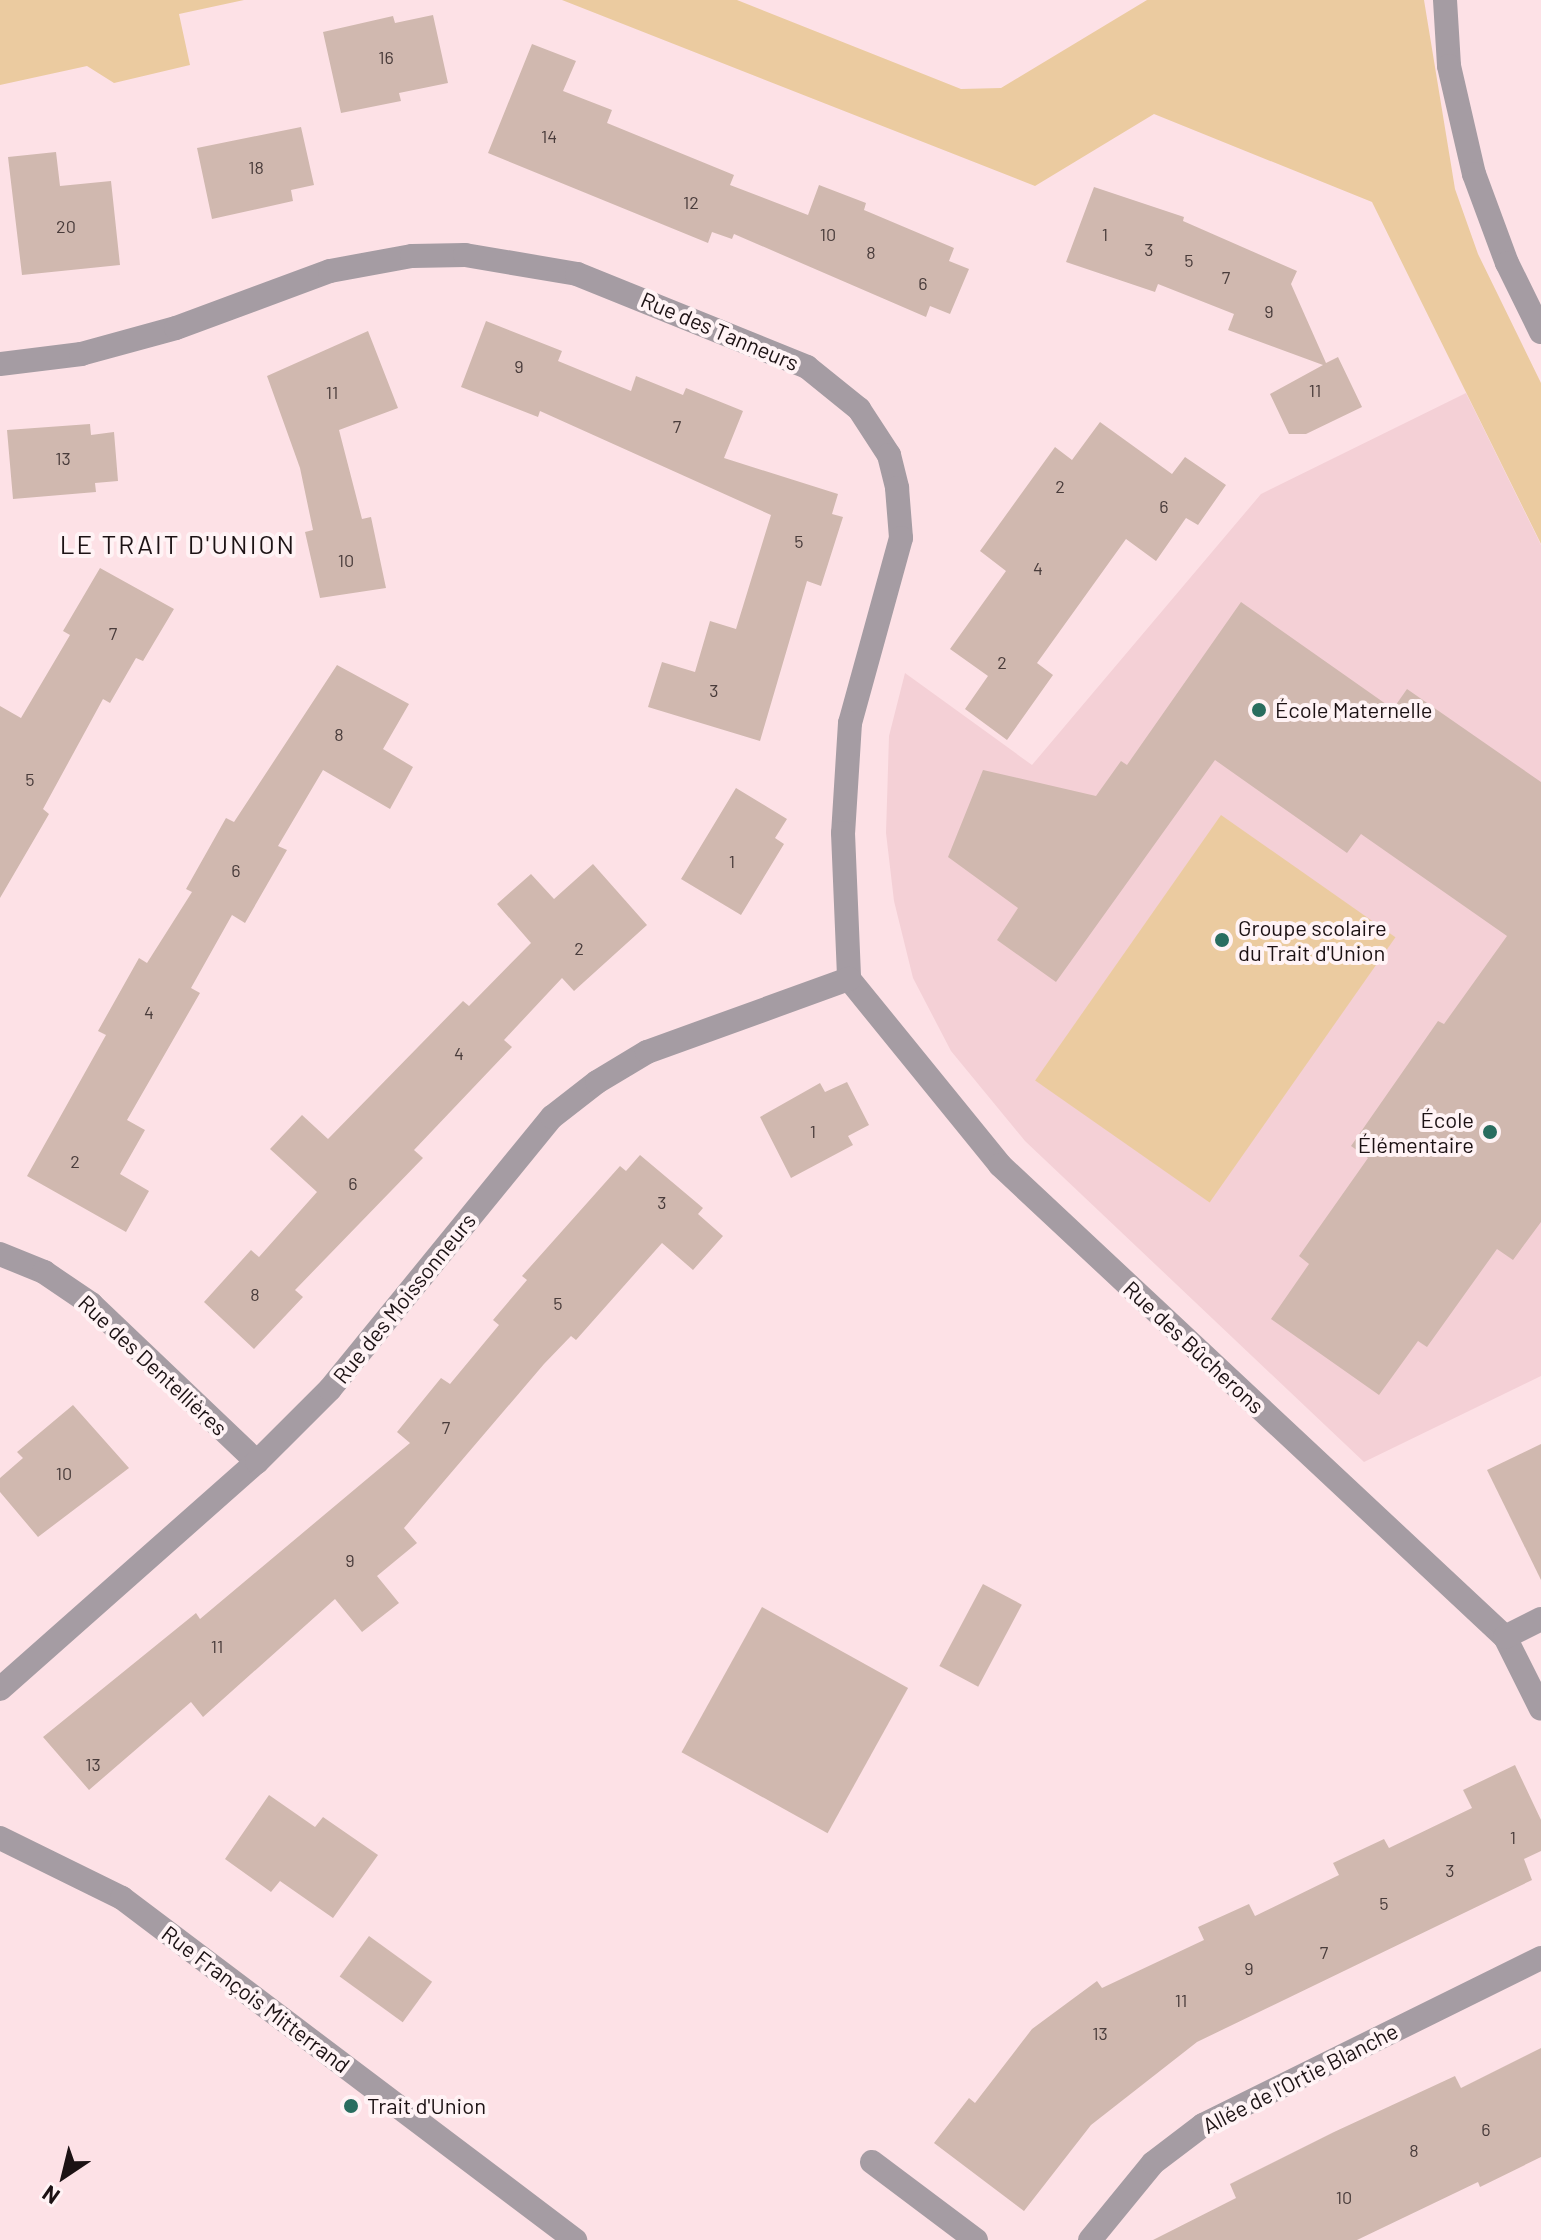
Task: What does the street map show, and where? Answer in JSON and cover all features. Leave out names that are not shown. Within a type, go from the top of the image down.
[{"type":"street","points":[[1445,0],[1449,66],[1474,174],[1507,263],[1541,332]]},
{"type":"street","name":"Rue des Tanneurs","points":[[0,364],[81,354],[176,328],[330,271],[412,256],[465,255],[577,274],[807,367],[859,409],[889,455],[900,525],[850,723],[843,833],[849,979]]},
{"type":"street","name":"Rue des Moissonneurs","points":[[0,1689],[257,1462],[330,1389],[552,1117],[647,1052],[849,979]]},
{"type":"street","name":"Rue des Bûcherons","points":[[849,979],[1000,1165],[1505,1637],[1541,1709]]},
{"type":"street","name":"Rue des Dentellières","points":[[0,1254],[44,1272],[91,1304],[257,1462]]},
{"type":"street","points":[[1505,1637],[1541,1619]]},
{"type":"street","name":"Rue François Mitterrand","points":[[0,1838],[122,1898],[575,2240]]},
{"type":"street","name":"Allée de l'Ortie Blanche","points":[[1090,2240],[1153,2163],[1203,2125],[1541,1958]]},
{"type":"street","points":[[872,2162],[976,2240]]},
{"type":"shaded area","points":[[0,0],[244,0],[179,14],[190,65],[114,83],[87,66],[0,85]]},
{"type":"shaded area","points":[[562,0],[737,0],[961,89],[1001,88],[1147,0],[1424,0],[1455,189],[1478,254],[1541,383],[1541,544],[1372,202],[1154,114],[1035,186]]},
{"type":"shaded area","name":"Groupe scolaire du Trait d'Union","points":[[1466,393],[1541,545],[1541,1376],[1364,1462],[1025,1141],[951,1051],[913,978],[894,901],[886,833],[889,736],[905,673],[1032,765],[1261,494]]},
{"type":"shaded area","points":[[1221,815],[1395,937],[1210,1203],[1035,1080]]},
{"type":"building","points":[[433,15],[448,83],[399,93],[401,101],[341,113],[323,32],[393,16],[395,23]]},
{"type":"building","points":[[532,44],[576,61],[563,91],[612,110],[607,123],[734,175],[730,185],[808,215],[819,185],[866,203],[864,210],[954,248],[949,261],[969,269],[950,314],[930,306],[926,317],[734,234],[732,239],[712,232],[708,243],[488,153]]},
{"type":"building","points":[[301,127],[314,185],[291,190],[293,201],[212,219],[197,148]]},
{"type":"building","points":[[56,152],[60,186],[111,181],[120,265],[22,275],[8,157]]},
{"type":"building","points":[[1094,187],[1184,217],[1183,221],[1297,271],[1291,284],[1326,363],[1338,357],[1362,407],[1306,434],[1289,434],[1270,394],[1323,365],[1228,330],[1234,314],[1158,284],[1155,292],[1066,262]]},
{"type":"building","points":[[486,321],[562,351],[558,361],[631,391],[636,376],[683,395],[686,388],[743,411],[724,458],[838,494],[832,514],[843,517],[821,586],[807,581],[760,741],[648,707],[662,662],[695,672],[710,621],[736,629],[771,515],[540,411],[538,417],[461,387]]},
{"type":"building","points":[[368,331],[398,408],[339,430],[362,519],[371,517],[386,588],[320,598],[305,532],[313,530],[300,468],[267,376]]},
{"type":"building","points":[[1100,422],[1172,474],[1185,457],[1226,485],[1198,525],[1186,518],[1156,561],[1126,539],[1037,663],[1053,675],[1007,740],[965,709],[988,676],[950,649],[1006,571],[980,551],[1055,447],[1072,460]]},
{"type":"building","points":[[90,424],[91,435],[114,432],[118,481],[95,483],[96,492],[13,499],[7,430]]},
{"type":"building","points":[[100,568],[174,609],[143,661],[136,658],[110,703],[103,699],[43,809],[49,814],[0,898],[0,706],[21,718],[70,635],[63,631]]},
{"type":"building","points":[[1241,602],[1393,709],[1407,689],[1541,782],[1541,1222],[1513,1260],[1497,1249],[1427,1347],[1418,1341],[1379,1395],[1271,1319],[1309,1264],[1299,1256],[1368,1158],[1351,1146],[1438,1021],[1444,1024],[1507,936],[1361,834],[1347,853],[1215,760],[1056,982],[997,940],[1018,908],[948,857],[983,770],[1096,796],[1121,761],[1127,765]]},
{"type":"building","points":[[337,665],[409,704],[383,749],[413,767],[390,809],[323,770],[278,846],[287,850],[245,923],[232,915],[191,988],[200,993],[127,1120],[145,1130],[120,1174],[149,1191],[126,1232],[27,1176],[106,1035],[98,1031],[139,958],[147,963],[192,892],[186,889],[226,818],[234,822]]},
{"type":"building","points":[[736,788],[787,819],[775,838],[784,844],[741,915],[681,879]]},
{"type":"building","points":[[593,864],[647,925],[574,991],[562,978],[504,1040],[512,1047],[414,1150],[423,1158],[295,1290],[303,1297],[254,1349],[204,1302],[251,1250],[259,1257],[317,1192],[270,1149],[302,1115],[328,1139],[463,1001],[469,1006],[531,943],[497,904],[531,874],[554,899]]},
{"type":"building","points":[[847,1082],[869,1125],[848,1136],[853,1145],[791,1178],[760,1117],[820,1083],[825,1092]]},
{"type":"building","points":[[640,1155],[703,1208],[698,1214],[723,1236],[693,1270],[662,1243],[576,1340],[571,1336],[544,1364],[404,1528],[417,1543],[377,1576],[399,1603],[362,1632],[335,1599],[203,1717],[191,1702],[89,1790],[43,1737],[196,1613],[200,1619],[410,1443],[397,1432],[441,1378],[450,1384],[499,1325],[493,1320],[527,1280],[522,1276],[620,1166],[626,1171]]},
{"type":"building","points":[[73,1405],[129,1468],[38,1537],[0,1492],[0,1478],[23,1458],[17,1452]]},
{"type":"building","points":[[1541,1444],[1541,1580],[1487,1470]]},
{"type":"building","points":[[983,1584],[1022,1605],[978,1687],[939,1666]]},
{"type":"building","points":[[762,1607],[908,1688],[828,1833],[682,1752]]},
{"type":"building","points":[[1515,1765],[1541,1820],[1541,1851],[1524,1859],[1532,1880],[1197,2042],[1091,2125],[1024,2211],[934,2143],[969,2098],[975,2103],[1032,2029],[1097,1981],[1102,1988],[1204,1940],[1198,1927],[1249,1904],[1255,1916],[1339,1875],[1333,1863],[1384,1839],[1389,1848],[1472,1808],[1463,1790]]},
{"type":"building","points":[[269,1795],[315,1827],[323,1817],[378,1855],[333,1918],[280,1881],[271,1892],[225,1859]]},
{"type":"building","points":[[369,1936],[432,1982],[403,2022],[340,1976]]},
{"type":"building","points":[[1541,2048],[1541,2157],[1480,2187],[1478,2182],[1357,2240],[1153,2240],[1236,2198],[1230,2184],[1334,2132],[1455,2076],[1461,2088]]},
{"type":"place","name":"École Maternelle","points":[[1259,710]]},
{"type":"place","name":"Groupe scolaire du Trait d'Union","points":[[1222,940]]},
{"type":"place","name":"École Élémentaire","points":[[1490,1132]]},
{"type":"place","name":"Trait d'Union","points":[[351,2106]]},
{"type":"district","name":"LE TRAIT D'UNION","points":[[178,544]]}]
